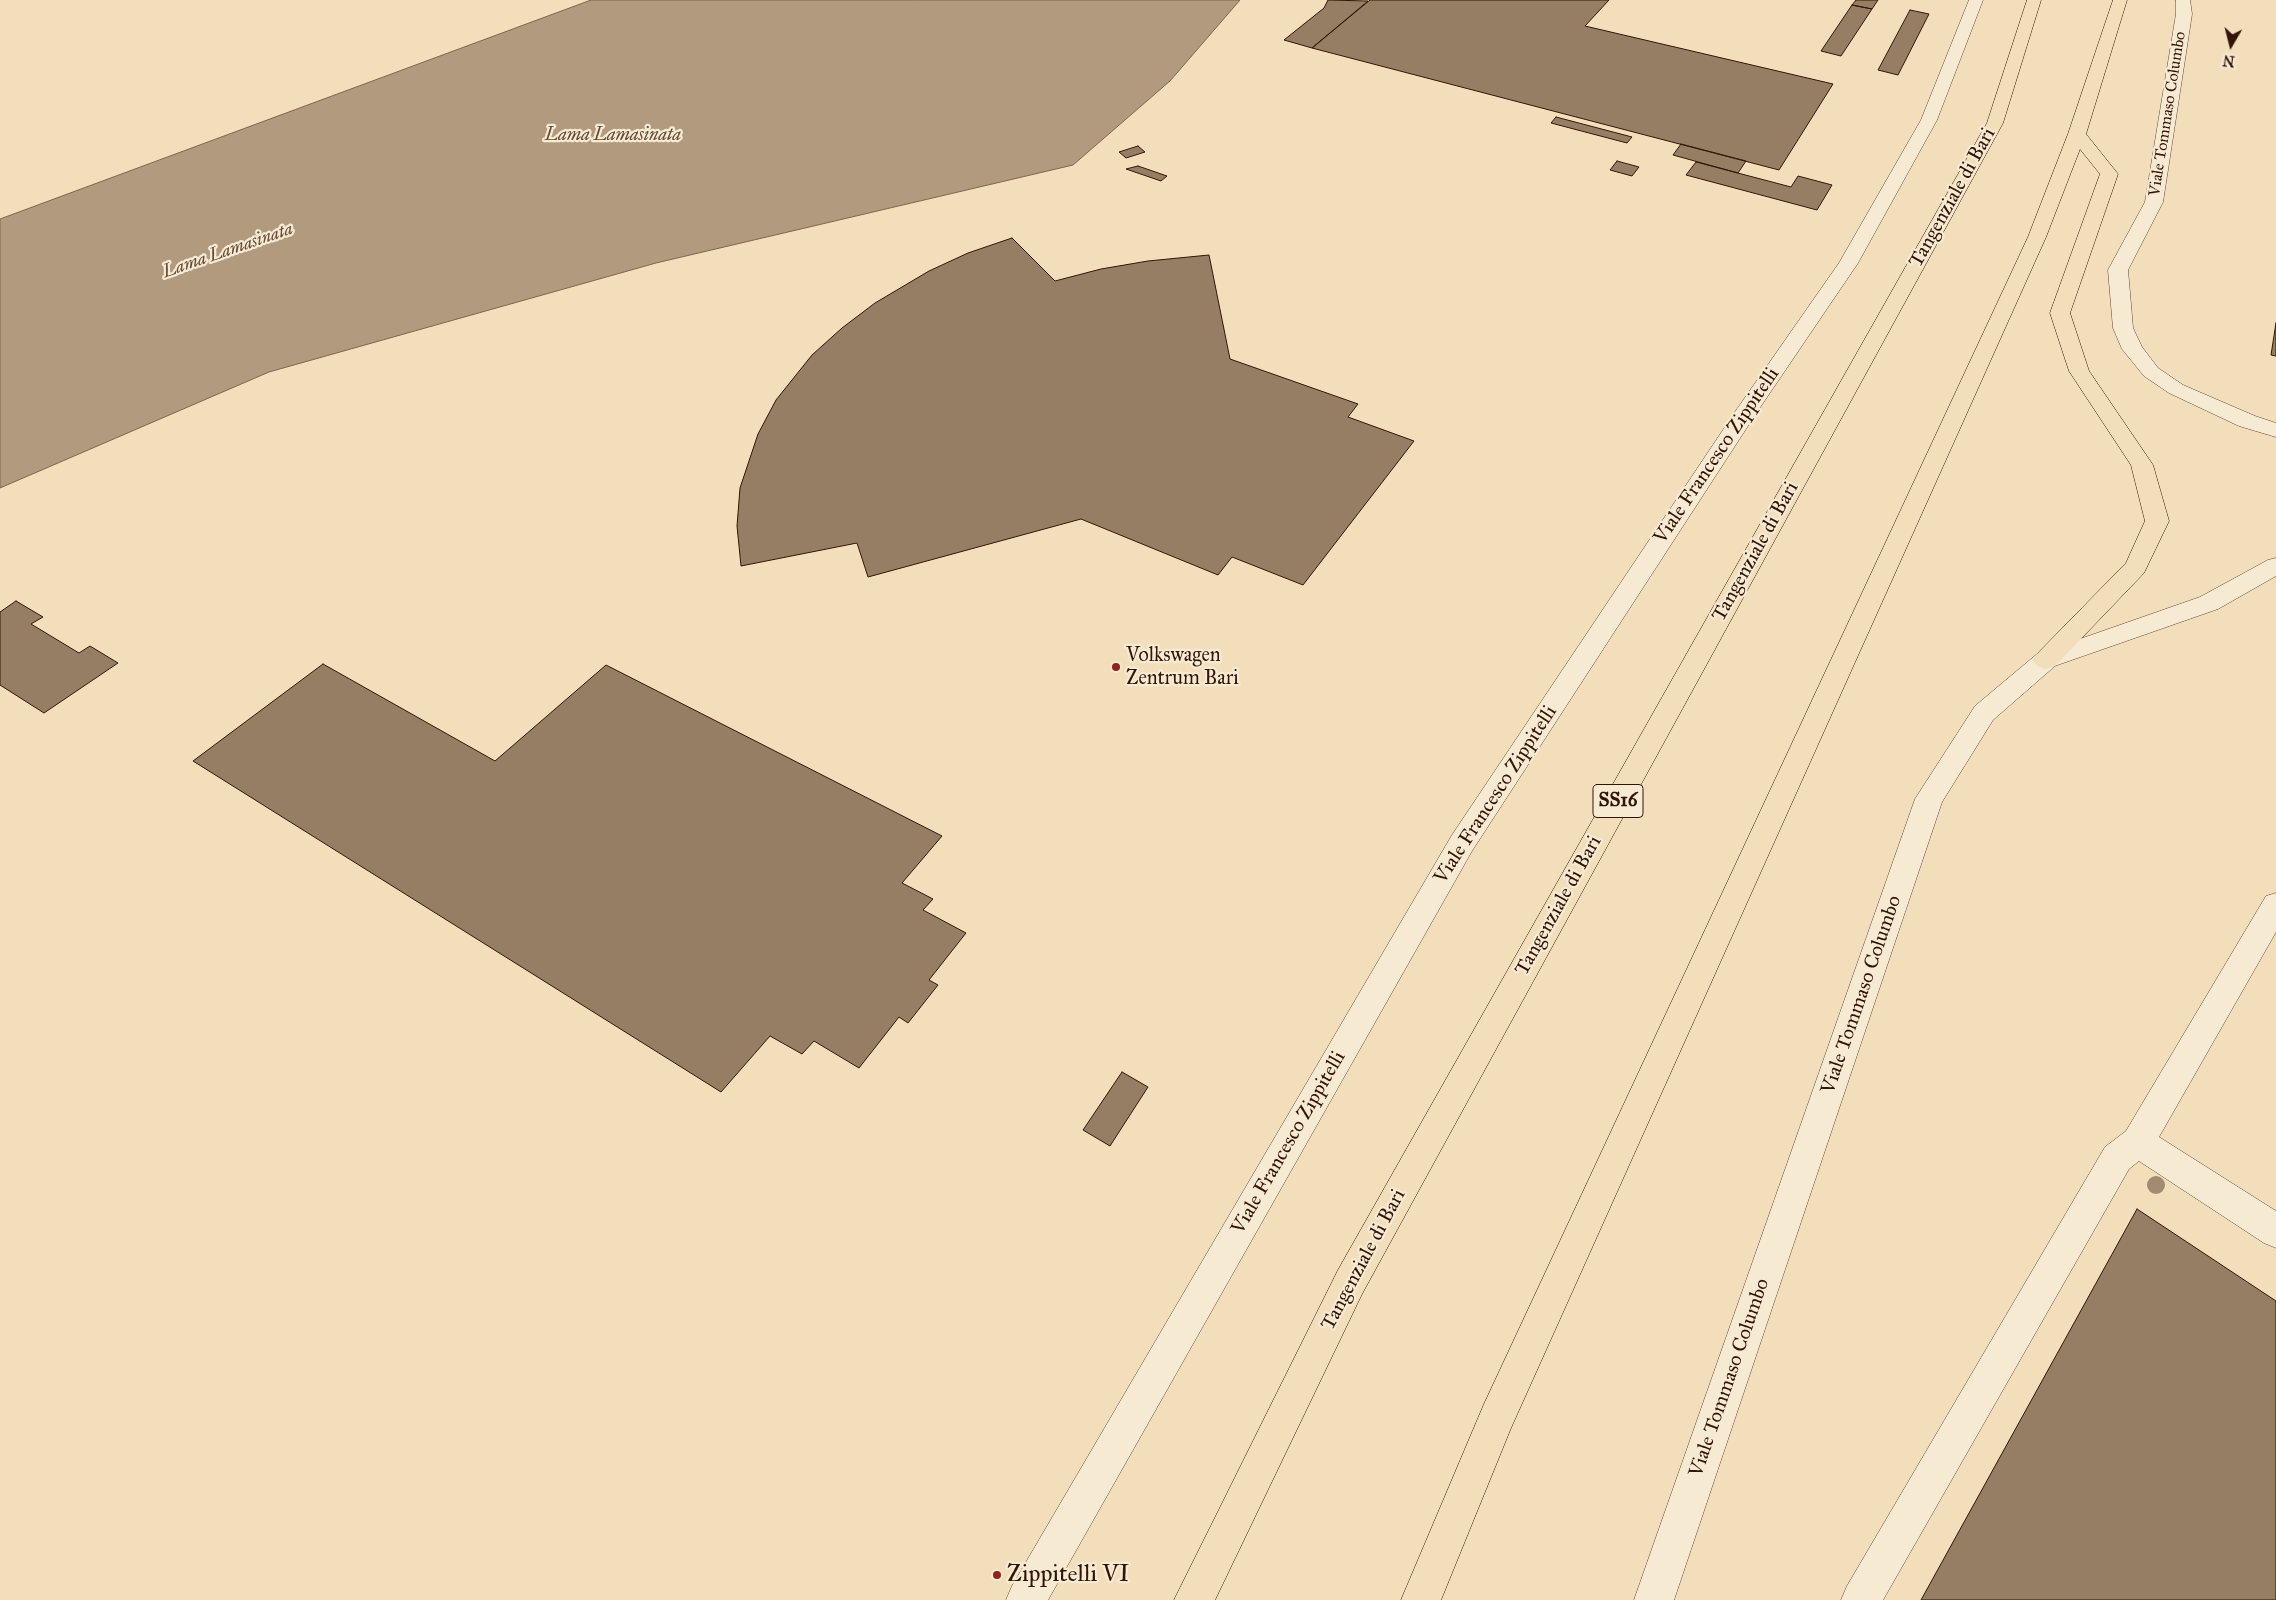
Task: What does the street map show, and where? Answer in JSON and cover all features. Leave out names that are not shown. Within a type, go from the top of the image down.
[{"type":"highway","name":"Tangenziale di Bari","points":[[1194,1600],[1350,1282],[1995,123],[2034,0]]},
{"type":"highway","points":[[1420,1600],[1497,1416],[2037,237],[2077,134],[2120,0]]},
{"type":"highway","points":[[2046,660],[2136,567],[2157,521],[2142,465],[2079,371],[2060,313],[2109,174],[2077,134]]},
{"type":"street","name":"Viale Francesco Zippitelli","points":[[1026,1600],[1462,844],[1748,408],[1848,263],[1928,120],[1976,0]]},
{"type":"street","name":"Viale Tommaso Columbo","points":[[2183,0],[2184,14],[2154,202],[2118,270],[2123,328],[2132,349],[2151,372],[2176,388],[2208,404],[2247,421],[2276,430]]},
{"type":"street","name":"Viale Tommaso Columbo","points":[[1654,1600],[1929,799],[1984,713],[2046,660],[2209,603],[2276,566]]},
{"type":"street","points":[[1861,1600],[2117,1158],[2138,1142],[2276,904]]},
{"type":"street","points":[[2138,1142],[2276,1231]]},
{"type":"water","name":"Lama Lamasinata","points":[[591,0],[1240,0],[1170,81],[1073,165],[656,263],[269,372],[0,488],[0,219]]},
{"type":"building","points":[[1328,0],[1368,1],[1312,48],[1284,40],[1324,8]]},
{"type":"building","points":[[1370,0],[1609,0],[1585,26],[1833,84],[1779,170],[1312,48]]},
{"type":"building","points":[[1856,0],[1878,0],[1872,9],[1852,5]]},
{"type":"building","points":[[1852,5],[1872,9],[1841,56],[1821,51]]},
{"type":"building","points":[[1910,10],[1929,14],[1898,75],[1878,70]]},
{"type":"building","points":[[1556,117],[1632,137],[1627,143],[1551,123]]},
{"type":"building","points":[[1681,144],[1746,161],[1738,173],[1673,155]]},
{"type":"building","points":[[1138,146],[1145,152],[1126,158],[1119,152]]},
{"type":"building","points":[[1617,161],[1639,167],[1632,176],[1610,170]]},
{"type":"building","points":[[1696,162],[1791,187],[1798,176],[1832,185],[1817,210],[1686,175]]},
{"type":"building","points":[[1138,166],[1167,176],[1161,181],[1126,169]]},
{"type":"building","points":[[1012,238],[1055,281],[1101,269],[1148,261],[1209,255],[1230,359],[1358,404],[1348,417],[1414,441],[1303,585],[1232,557],[1218,575],[1081,519],[868,577],[857,543],[741,566],[737,526],[740,488],[758,434],[776,400],[812,355],[842,328],[875,303],[929,271],[968,253]]},
{"type":"building","points":[[2276,323],[2276,356],[2271,355]]},
{"type":"building","points":[[16,601],[43,617],[31,624],[79,653],[90,646],[118,663],[44,713],[0,685],[0,612]]},
{"type":"building","points":[[323,664],[495,761],[606,665],[942,836],[902,883],[933,899],[923,910],[966,933],[929,980],[938,985],[908,1023],[899,1017],[859,1068],[814,1041],[802,1054],[770,1036],[721,1092],[193,761]]},
{"type":"building","points":[[1122,1072],[1148,1087],[1110,1146],[1083,1130]]},
{"type":"building","points":[[2137,1209],[2276,1301],[2276,1600],[1921,1600]]},
{"type":"place","name":"Volkswagen Zentrum Bari","points":[[1116,667]]},
{"type":"place","name":"Zippitelli VI","points":[[997,1575]]}]
